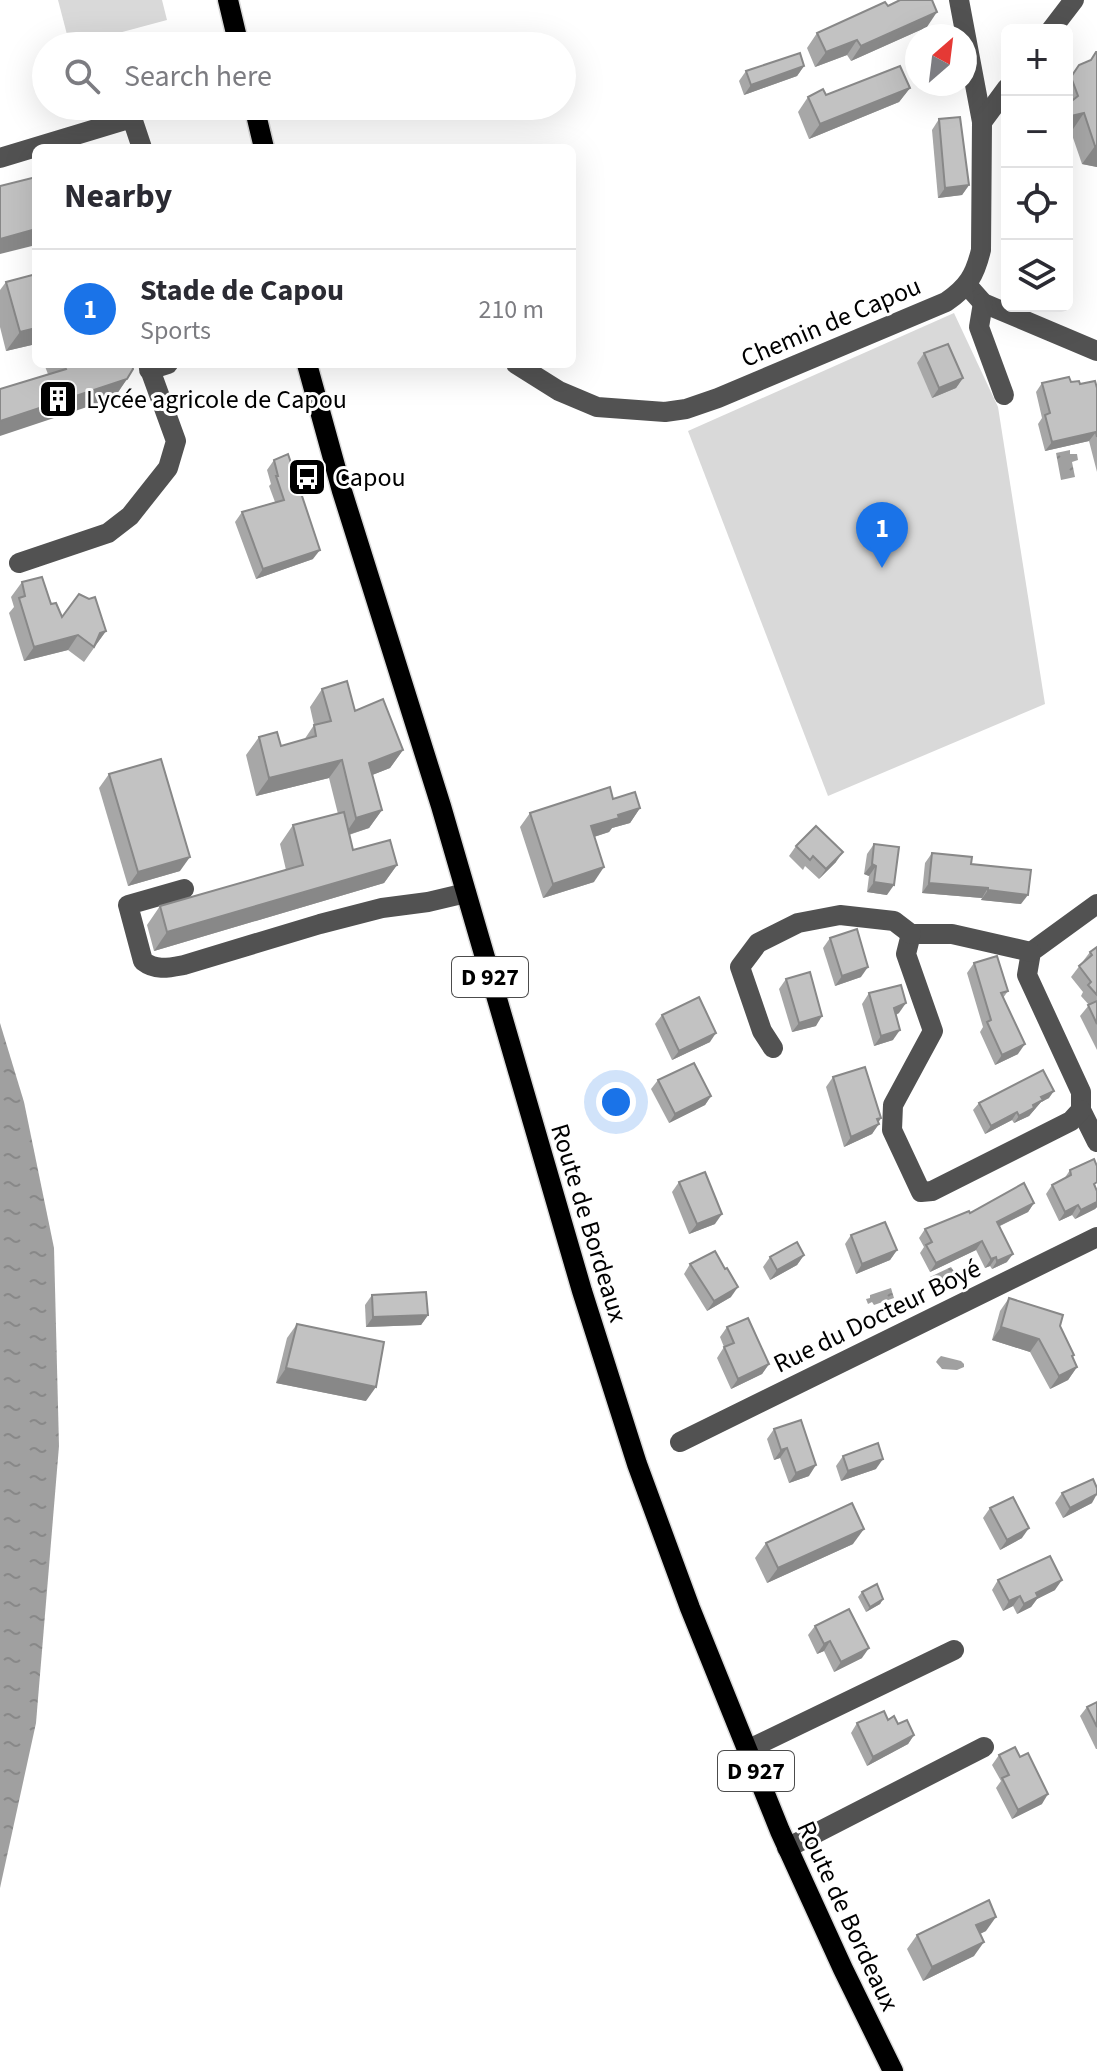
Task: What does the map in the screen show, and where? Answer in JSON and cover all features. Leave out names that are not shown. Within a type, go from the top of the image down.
[{"type":"main road","points":[[228,0],[236,32]]},
{"type":"main road","points":[[257,120],[263,144]]},
{"type":"main road","name":"Route de Bordeaux","points":[[308,368],[342,491],[441,806],[543,1162],[618,1407],[662,1535],[787,1848],[893,2071]]},
{"type":"street","points":[[959,0],[982,122],[981,250],[976,269],[967,285],[983,303],[1097,351]]},
{"type":"street","points":[[1056,24],[1074,0]]},
{"type":"street","points":[[982,122],[1001,96]]},
{"type":"street","points":[[46,144],[125,120]]},
{"type":"street","points":[[133,120],[141,144]]},
{"type":"street","points":[[0,158],[32,148]]},
{"type":"street","name":"Chemin de Capou","points":[[522,368],[559,391],[597,407],[665,412],[686,409],[928,311],[946,302],[967,285]]},
{"type":"street","points":[[983,303],[979,327],[1004,395]]},
{"type":"street","points":[[19,563],[108,533],[130,516],[168,468],[176,441],[156,368]]},
{"type":"street","points":[[184,889],[128,905],[143,961],[150,967],[160,969],[184,965],[382,908],[466,893]]},
{"type":"street","points":[[1097,904],[1031,952],[1027,975],[1081,1092],[1081,1110],[1097,1142]]},
{"type":"street","points":[[773,1048],[762,1031],[740,967],[758,943],[798,923],[840,915],[894,921],[911,934],[952,934],[1031,952]]},
{"type":"street","points":[[911,934],[906,954],[933,1031],[893,1105],[892,1130],[921,1192],[932,1191],[1071,1121],[1081,1110]]},
{"type":"street","name":"Rue du Docteur Boyé","points":[[680,1442],[1097,1237]]},
{"type":"street","points":[[747,1750],[954,1650]]},
{"type":"street","points":[[787,1848],[984,1747]]},
{"type":"shaded area","points":[[58,0],[162,0],[167,20],[122,32],[66,32]]},
{"type":"shaded area","points":[[954,313],[998,407],[1045,704],[828,796],[688,431]]},
{"type":"water","points":[[1070,450],[1070,454],[1077,454],[1078,460],[1072,462],[1075,477],[1061,480],[1056,453]]},
{"type":"water","points":[[0,1023],[24,1102],[54,1248],[59,1446],[36,1723],[0,1888]]},
{"type":"water","points":[[951,1267],[958,1277],[935,1287],[930,1277]]},
{"type":"water","points":[[891,1288],[894,1298],[868,1304],[866,1299],[870,1295]]},
{"type":"water","points":[[941,1356],[961,1361],[964,1367],[942,1369],[936,1362]]},
{"type":"building","points":[[900,0],[932,0],[937,12],[861,46],[857,40],[826,52],[817,33],[885,2],[888,6]]},
{"type":"building","points":[[1097,52],[1097,146],[1084,113],[1073,116],[1073,100],[1078,96],[1073,74],[1079,65],[1091,60]]},
{"type":"building","points":[[800,53],[804,66],[751,85],[746,71]]},
{"type":"building","points":[[900,66],[905,77],[905,90],[820,124],[808,97],[823,89],[826,95]]},
{"type":"building","points":[[960,117],[969,185],[945,188],[939,119]]},
{"type":"building","points":[[32,178],[32,230],[0,239],[0,186]]},
{"type":"building","points":[[32,275],[32,329],[20,332],[6,282]]},
{"type":"building","points":[[948,344],[963,378],[939,388],[924,353]]},
{"type":"building","points":[[66,369],[133,369],[127,379],[0,421],[0,389]]},
{"type":"building","points":[[1069,377],[1071,382],[1079,381],[1080,384],[1095,381],[1097,437],[1096,432],[1052,442],[1045,415],[1050,413],[1042,383]]},
{"type":"building","points":[[288,454],[320,550],[263,569],[242,512],[284,500],[274,460]]},
{"type":"building","points":[[42,577],[51,604],[56,603],[62,617],[79,594],[89,599],[95,597],[106,631],[100,633],[94,647],[78,635],[34,647],[19,598],[25,596],[22,582]]},
{"type":"building","points":[[347,681],[355,711],[383,699],[403,750],[369,763],[382,810],[356,818],[342,760],[269,778],[259,737],[277,732],[281,746],[316,736],[314,725],[331,721],[322,689]]},
{"type":"building","points":[[161,759],[190,857],[138,872],[109,774]]},
{"type":"building","points":[[610,787],[613,799],[635,792],[640,808],[591,826],[604,867],[553,884],[530,813]]},
{"type":"building","points":[[344,812],[353,850],[390,840],[397,865],[167,932],[160,906],[303,865],[293,825]]},
{"type":"building","points":[[816,826],[843,852],[826,869],[813,856],[810,860],[796,846]]},
{"type":"building","points":[[874,844],[899,847],[894,885],[874,882]]},
{"type":"building","points":[[932,853],[972,857],[971,864],[1031,870],[1028,895],[929,883]]},
{"type":"building","points":[[857,929],[868,967],[842,976],[830,938]]},
{"type":"building","points":[[1097,947],[1097,995],[1079,966]]},
{"type":"building","points":[[997,956],[1008,991],[1001,993],[1025,1044],[1002,1055],[987,1022],[991,1020],[974,963]]},
{"type":"building","points":[[810,972],[822,1016],[799,1023],[786,979]]},
{"type":"building","points":[[901,985],[906,1003],[894,1008],[900,1030],[881,1036],[869,993]]},
{"type":"building","points":[[699,997],[716,1033],[679,1051],[662,1015]]},
{"type":"building","points":[[1097,1001],[1097,1024],[1088,1005]]},
{"type":"building","points":[[694,1063],[711,1096],[675,1114],[658,1080]]},
{"type":"building","points":[[865,1067],[881,1118],[877,1119],[879,1124],[851,1137],[833,1077]]},
{"type":"building","points":[[1043,1070],[1054,1091],[1041,1097],[1043,1100],[1033,1105],[1034,1108],[1019,1116],[1017,1112],[991,1126],[979,1103]]},
{"type":"building","points":[[1094,1159],[1097,1166],[1097,1182],[1094,1184],[1097,1202],[1081,1210],[1078,1205],[1065,1212],[1052,1185],[1071,1175],[1070,1170]]},
{"type":"building","points":[[705,1172],[722,1214],[697,1224],[679,1182]]},
{"type":"building","points":[[1024,1183],[1034,1203],[997,1222],[1013,1254],[997,1261],[996,1257],[991,1259],[982,1241],[936,1263],[926,1245],[932,1242],[925,1229],[970,1213]]},
{"type":"building","points":[[885,1222],[897,1250],[862,1264],[851,1235]]},
{"type":"building","points":[[797,1242],[804,1255],[777,1270],[770,1257]]},
{"type":"building","points":[[715,1251],[738,1287],[714,1301],[690,1264]]},
{"type":"building","points":[[426,1292],[428,1315],[373,1317],[372,1295]]},
{"type":"building","points":[[1009,1298],[1063,1315],[1060,1326],[1077,1367],[1059,1376],[1039,1339],[1001,1327]]},
{"type":"building","points":[[748,1318],[769,1364],[738,1379],[724,1347],[734,1343],[727,1327]]},
{"type":"building","points":[[297,1324],[384,1342],[376,1387],[286,1368]]},
{"type":"building","points":[[801,1420],[816,1465],[796,1473],[787,1448],[781,1450],[774,1429]]},
{"type":"building","points":[[878,1443],[883,1459],[848,1471],[843,1456]]},
{"type":"building","points":[[1093,1479],[1097,1494],[1070,1508],[1062,1493]]},
{"type":"building","points":[[1013,1497],[1029,1528],[1007,1540],[990,1508]]},
{"type":"building","points":[[852,1503],[864,1529],[778,1568],[766,1543]]},
{"type":"building","points":[[1050,1556],[1062,1580],[1036,1593],[1038,1597],[1024,1604],[1020,1596],[1009,1601],[998,1580]]},
{"type":"building","points":[[877,1584],[883,1599],[870,1607],[862,1592]]},
{"type":"building","points":[[849,1609],[869,1648],[841,1662],[830,1641],[824,1644],[815,1626]]},
{"type":"building","points":[[1097,1702],[1097,1727],[1087,1707]]},
{"type":"building","points":[[884,1711],[888,1720],[894,1716],[898,1724],[907,1720],[914,1735],[873,1757],[857,1723]]},
{"type":"building","points":[[1015,1747],[1020,1757],[1028,1753],[1048,1794],[1018,1810],[1002,1778],[1009,1775],[999,1755]]},
{"type":"building","points":[[989,1900],[996,1917],[976,1925],[984,1942],[932,1967],[917,1935]]},
{"type":"place","name":"Lycée agricole de Capou","points":[[58,399]]},
{"type":"place","name":"Capou","points":[[307,477]]},
{"type":"place","name":"Stade de Capou","points":[[882,568]]}]
